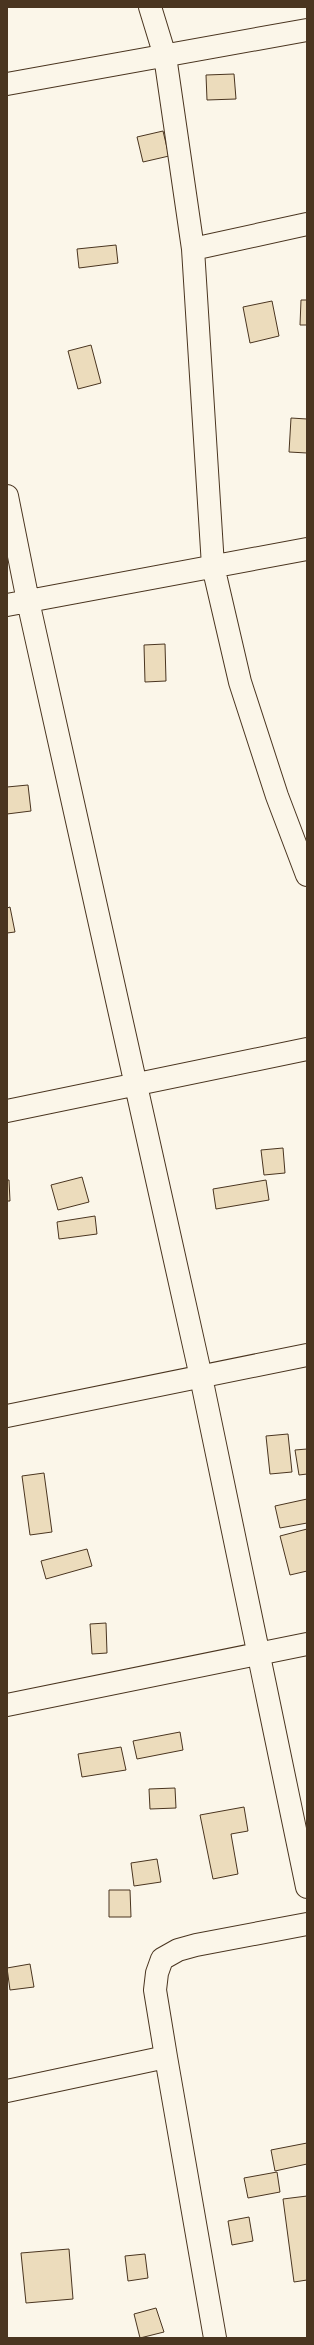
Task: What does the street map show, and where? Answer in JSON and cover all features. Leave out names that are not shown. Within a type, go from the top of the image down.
[{"type":"street","points":[[150,7],[165,56],[193,249],[213,566],[240,682],[277,796],[307,875]]},
{"type":"street","points":[[7,84],[307,30]]},
{"type":"street","points":[[193,249],[307,224]]},
{"type":"street","points":[[7,496],[17,603],[136,1083],[201,1377],[307,1887]]},
{"type":"street","points":[[17,603],[307,549]]},
{"type":"street","points":[[7,1111],[136,1083],[307,1049]]},
{"type":"street","points":[[7,1416],[307,1355]]},
{"type":"street","points":[[7,1705],[307,1644]]},
{"type":"street","points":[[215,2338],[155,1990],[156,1973],[162,1959],[178,1950],[196,1945],[307,1924]]},
{"type":"street","points":[[7,2091],[166,2057]]},
{"type":"building","points":[[234,74],[236,99],[207,100],[206,75]]},
{"type":"building","points":[[163,131],[169,156],[143,162],[137,137]]},
{"type":"building","points":[[116,245],[118,263],[79,268],[77,249]]},
{"type":"building","points":[[301,300],[307,300],[307,325],[300,325]]},
{"type":"building","points":[[272,301],[279,336],[250,343],[243,307]]},
{"type":"building","points":[[91,345],[101,383],[78,389],[68,351]]},
{"type":"building","points":[[291,418],[307,419],[307,453],[289,452]]},
{"type":"building","points":[[165,644],[166,681],[145,682],[144,645]]},
{"type":"building","points":[[28,785],[31,811],[7,814],[7,787]]},
{"type":"building","points":[[10,907],[15,932],[7,933],[7,908]]},
{"type":"building","points":[[283,1148],[285,1173],[264,1175],[261,1150]]},
{"type":"building","points":[[82,1177],[89,1202],[58,1210],[51,1185]]},
{"type":"building","points":[[7,1180],[9,1180],[10,1201],[7,1201]]},
{"type":"building","points":[[266,1180],[269,1200],[216,1209],[213,1189]]},
{"type":"building","points":[[95,1216],[97,1234],[59,1239],[57,1222]]},
{"type":"building","points":[[288,1434],[292,1472],[270,1474],[266,1436]]},
{"type":"building","points":[[307,1449],[307,1474],[299,1475],[295,1450]]},
{"type":"building","points":[[44,1473],[52,1532],[30,1535],[22,1476]]},
{"type":"building","points":[[307,1499],[307,1523],[280,1528],[275,1506]]},
{"type":"building","points":[[307,1529],[307,1571],[290,1575],[280,1536]]},
{"type":"building","points":[[87,1549],[92,1566],[46,1579],[41,1561]]},
{"type":"building","points":[[106,1623],[107,1653],[92,1654],[90,1624]]},
{"type":"building","points":[[180,1732],[183,1750],[137,1759],[133,1741]]},
{"type":"building","points":[[121,1747],[126,1770],[82,1777],[78,1754]]},
{"type":"building","points":[[175,1788],[176,1808],[150,1809],[149,1789]]},
{"type":"building","points":[[244,1807],[248,1831],[231,1834],[238,1874],[213,1879],[200,1815]]},
{"type":"building","points":[[157,1859],[161,1882],[134,1886],[131,1863]]},
{"type":"building","points":[[109,1890],[130,1890],[131,1917],[109,1917]]},
{"type":"building","points":[[30,1964],[34,1987],[10,1990],[7,1968]]},
{"type":"building","points":[[307,2143],[307,2164],[275,2171],[271,2150]]},
{"type":"building","points":[[277,2172],[280,2192],[248,2198],[244,2178]]},
{"type":"building","points":[[307,2196],[307,2280],[294,2282],[283,2199]]},
{"type":"building","points":[[249,2217],[253,2241],[232,2245],[228,2221]]},
{"type":"building","points":[[69,2249],[73,2299],[26,2303],[21,2253]]},
{"type":"building","points":[[145,2254],[148,2278],[128,2281],[125,2256]]},
{"type":"building","points":[[156,2308],[164,2332],[140,2338],[134,2314]]}]
